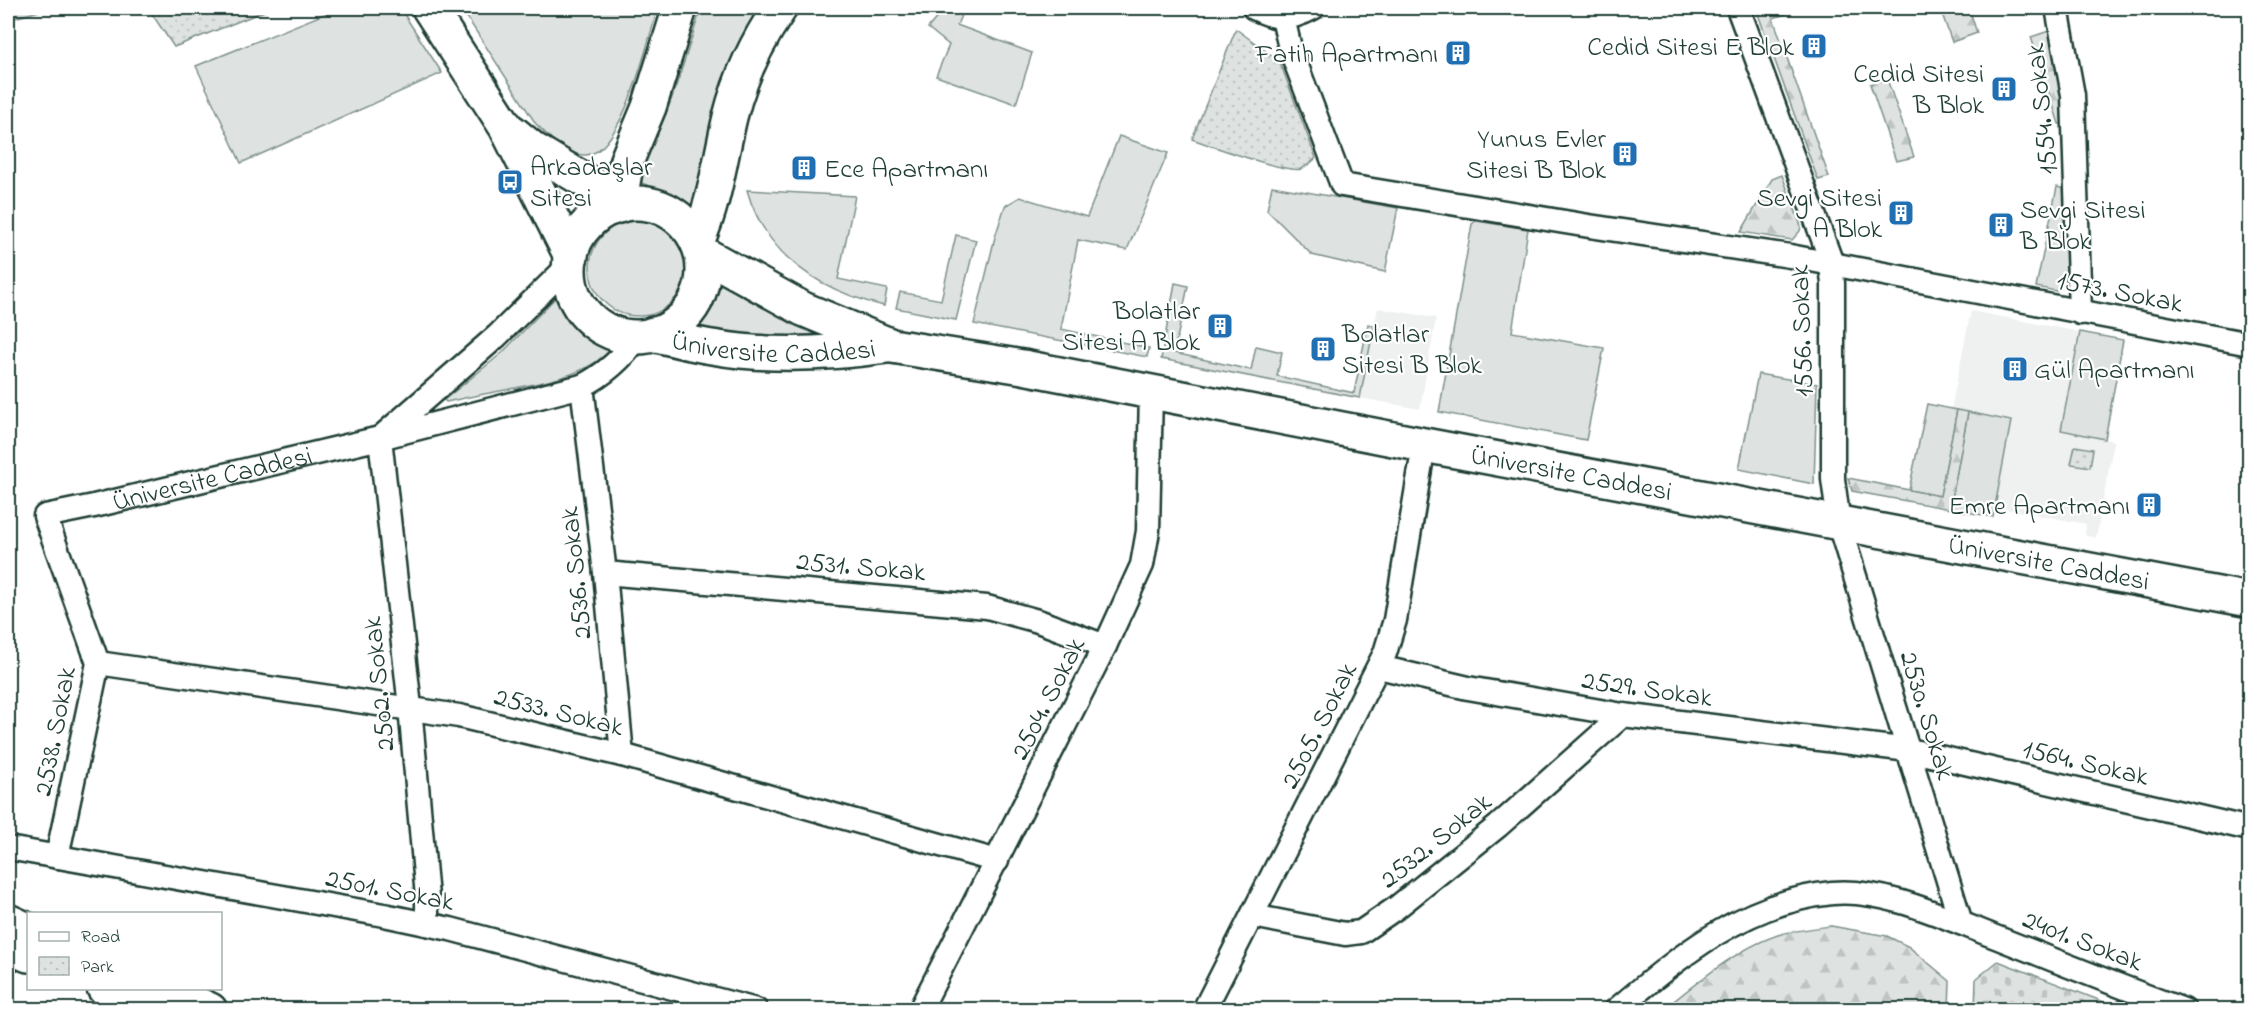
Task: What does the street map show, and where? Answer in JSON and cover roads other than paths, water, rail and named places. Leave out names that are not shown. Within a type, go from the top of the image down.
[{"type":"main road","points":[[429,8],[506,127],[570,261]]},
{"type":"main road","points":[[615,206],[627,160],[649,107],[680,8]]},
{"type":"main road","points":[[699,248],[683,222],[669,211],[652,205],[633,203],[615,206],[597,215],[583,229],[573,246],[570,261],[571,285],[579,304],[591,320],[608,331],[627,336],[646,335],[666,330],[681,320],[693,306],[701,289],[702,280],[699,248],[711,208],[731,114],[752,55],[780,8]]},
{"type":"main road","points":[[506,127],[534,150],[599,189],[615,206]]},
{"type":"main road","name":"Üniversite Caddesi","points":[[699,248],[803,309],[892,346],[1012,365],[1424,446],[2250,600]]},
{"type":"main road","name":"Üniversite Caddesi","points":[[646,335],[714,348],[756,351],[819,352],[892,346]]},
{"type":"main road","points":[[8,921],[27,930]]},
{"type":"main road","points":[[8,946],[27,955]]},
{"type":"main road","points":[[166,990],[210,1010]]},
{"type":"main road","points":[[112,997],[151,1010]]},
{"type":"street","points":[[1254,8],[1293,17],[1313,8]]},
{"type":"street","name":"1556. Sokak","points":[[1738,8],[1831,264],[1833,283],[1833,478],[1839,524]]},
{"type":"street","name":"1554. Sokak","points":[[2057,8],[2073,95],[2080,313]]},
{"type":"street","name":"1573. Sokak","points":[[1282,13],[1290,48],[1342,185],[1831,264],[2250,345]]},
{"type":"street","name":"Üniversite Caddesi","points":[[380,438],[489,344],[570,261]]},
{"type":"street","name":"Üniversite Caddesi","points":[[45,516],[380,438],[582,386],[598,378],[646,335]]},
{"type":"street","name":"2536. Sokak","points":[[582,386],[605,573],[622,755]]},
{"type":"street","name":"2504. Sokak","points":[[920,1010],[1135,584],[1146,548],[1149,515],[1151,392]]},
{"type":"street","name":"2502. Sokak","points":[[380,438],[410,707],[427,897],[427,924]]},
{"type":"street","name":"2505. Sokak","points":[[1204,1010],[1379,667],[1395,620],[1424,446]]},
{"type":"street","name":"2538. Sokak","points":[[45,516],[98,663],[57,857]]},
{"type":"street","name":"2530. Sokak","points":[[1839,524],[1961,923]]},
{"type":"street","name":"2531. Sokak","points":[[605,573],[987,607],[1038,621],[1105,646]]},
{"type":"street","name":"2533. Sokak","points":[[98,663],[459,716],[622,755],[997,861]]},
{"type":"street","name":"2529. Sokak","points":[[1379,667],[1468,688],[1623,715],[1909,750]]},
{"type":"street","name":"2532. Sokak","points":[[1253,916],[1344,934],[1354,934],[1370,928],[1498,826],[1623,715]]},
{"type":"street","name":"1564. Sokak","points":[[1909,750],[2250,829]]},
{"type":"street","name":"2501. Sokak","points":[[8,848],[427,924],[756,1010]]},
{"type":"street","points":[[1616,1010],[1677,958],[1706,939],[1739,920],[1802,898],[1833,893],[1853,893],[1872,896],[1961,923]]},
{"type":"street","name":"2401. Sokak","points":[[1961,923],[2184,1010]]},
{"type":"place","name":"Cedid Sitesi E Blok","points":[[1814,46]]},
{"type":"place","name":"Fatih Apartmanı","points":[[1458,53]]},
{"type":"place","name":"Cedid Sitesi B Blok","points":[[2004,89]]},
{"type":"place","name":"Yunus Evler Sitesi B Blok","points":[[1625,154]]},
{"type":"place","name":"Ece Apartmanı","points":[[804,168]]},
{"type":"place","name":"Arkadaşlar Sitesi","points":[[510,182]]},
{"type":"place","name":"Sevgi Sitesi A Blok","points":[[1901,213]]},
{"type":"place","name":"Sevgi Sitesi B Blok","points":[[2001,225]]},
{"type":"place","name":"Bolatlar Sitesi A Blok","points":[[1220,326]]},
{"type":"place","name":"Bolatlar Sitesi B Blok","points":[[1323,349]]},
{"type":"place","name":"Gül Apartmanı","points":[[2015,369]]},
{"type":"place","name":"Emre Apartmanı","points":[[2149,505]]}]
